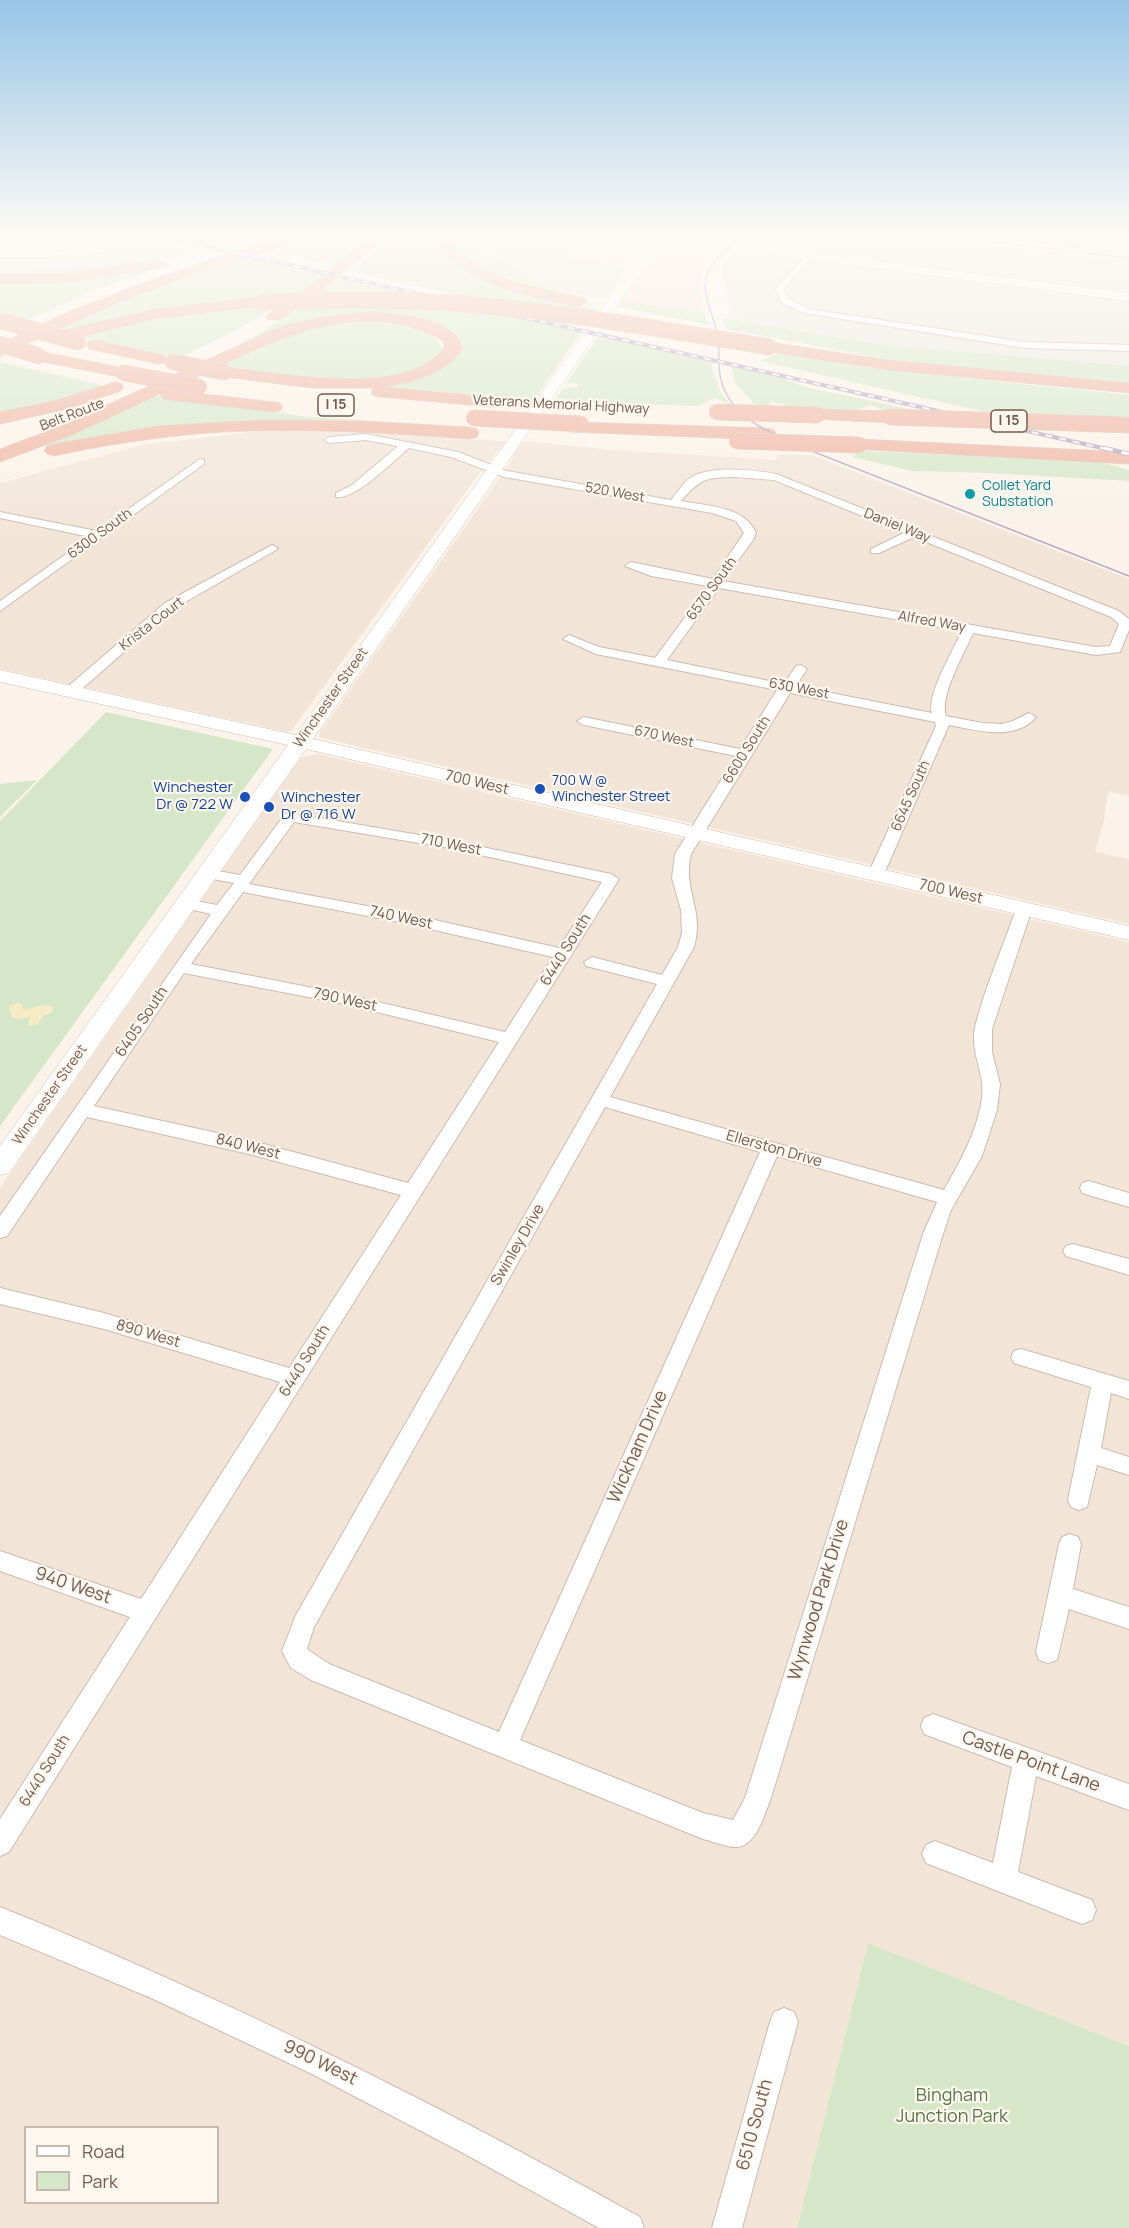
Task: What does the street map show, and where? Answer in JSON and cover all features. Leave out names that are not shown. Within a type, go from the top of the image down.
[{"type":"highway","points":[[0,351],[29,336]]},
{"type":"highway","name":"Veterans Memorial Highway","points":[[57,336],[224,372],[301,384],[492,402],[579,425]]},
{"type":"highway","points":[[0,359],[69,336]]},
{"type":"highway","name":"Belt Route","points":[[0,442],[131,393],[241,336]]},
{"type":"highway","points":[[0,456],[65,430],[274,336]]},
{"type":"highway","points":[[224,372],[359,383],[393,381],[416,376],[445,360],[453,350],[450,339],[446,336]]},
{"type":"highway","points":[[717,336],[947,372],[1129,388]]},
{"type":"highway","points":[[735,336],[772,344]]},
{"type":"highway","points":[[0,344],[33,360],[99,381],[169,394],[260,406],[473,424]]},
{"type":"highway","points":[[0,418],[88,397],[223,347]]},
{"type":"highway","points":[[0,359],[33,360],[287,399]]},
{"type":"highway","name":"Veterans Memorial Highway","points":[[366,409],[473,424]]},
{"type":"highway","name":"I 15","points":[[694,412],[1129,425]]},
{"type":"highway","points":[[0,463],[85,442],[159,430],[236,425],[579,425],[797,435],[944,436]]},
{"type":"highway","points":[[579,425],[859,445],[981,449],[1129,458]]},
{"type":"highway","name":"I 15","points":[[738,435],[841,432],[1129,446]]},
{"type":"main road","name":"Winchester Street","points":[[0,1166],[589,336]]},
{"type":"main road","name":"700 West","points":[[0,676],[300,742],[1129,933]]},
{"type":"street","points":[[967,336],[1025,345],[1129,348]]},
{"type":"street","name":"520 West","points":[[329,440],[366,437],[454,454],[504,474],[712,510],[736,517]]},
{"type":"street","points":[[340,495],[356,487],[405,446]]},
{"type":"street","name":"6300 South","points":[[0,607],[200,462]]},
{"type":"street","name":"Daniel Way","points":[[674,503],[694,480],[704,476],[770,476],[1123,618]]},
{"type":"street","points":[[0,515],[99,535]]},
{"type":"street","name":"6570 South","points":[[659,662],[717,583],[750,533],[745,523],[736,517]]},
{"type":"street","points":[[875,551],[914,532]]},
{"type":"street","name":"Krista Court","points":[[70,692],[169,606],[272,548]]},
{"type":"street","name":"Alfred Way","points":[[631,566],[651,572],[969,629],[1106,651],[1118,645],[1125,624],[1123,618]]},
{"type":"street","name":"6645 South","points":[[876,874],[943,726],[937,708],[943,686],[969,629]]},
{"type":"street","name":"630 West","points":[[569,639],[596,650],[999,728],[1014,727],[1029,717]]},
{"type":"street","name":"6600 South","points":[[696,833],[781,694],[789,687],[801,669]]},
{"type":"street","name":"670 West","points":[[584,721],[745,754]]},
{"type":"street","name":"710 West","points":[[290,817],[449,844],[611,879]]},
{"type":"street","name":"6405 South","points":[[0,1231],[180,967],[290,817]]},
{"type":"street","name":"Swinley Drive","points":[[294,1651],[304,1623],[667,981],[691,933],[692,916],[680,886],[678,872],[683,854],[696,833]]},
{"type":"street","name":"740 West","points":[[207,874],[240,884],[563,954]]},
{"type":"street","name":"6440 South","points":[[0,1843],[611,879]]},
{"type":"street","points":[[186,904],[221,911]]},
{"type":"street","name":"Wynwood Park Drive","points":[[294,1651],[300,1660],[320,1672],[714,1830],[737,1834],[746,1825],[761,1790],[933,1234],[948,1198],[974,1156],[988,1110],[991,1084],[982,1052],[983,1029],[1024,909]]},
{"type":"street","points":[[592,962],[667,981]]},
{"type":"street","name":"790 West","points":[[180,967],[344,999],[509,1039]]},
{"type":"street","name":"Ellerston Drive","points":[[600,1100],[948,1198]]},
{"type":"street","name":"840 West","points":[[82,1110],[249,1147],[413,1191]]},
{"type":"street","name":"Wickham Drive","points":[[505,1746],[771,1148]]},
{"type":"street","points":[[1089,1188],[1129,1200]]},
{"type":"street","points":[[1073,1251],[1128,1264]]},
{"type":"street","name":"890 West","points":[[0,1296],[104,1321],[294,1378]]},
{"type":"street","points":[[1021,1357],[1129,1390]]},
{"type":"street","points":[[1078,1500],[1103,1382]]},
{"type":"street","points":[[1088,1453],[1129,1466]]},
{"type":"street","points":[[1048,1652],[1070,1544]]},
{"type":"street","name":"940 West","points":[[0,1561],[147,1612]]},
{"type":"street","points":[[1060,1595],[1129,1618]]},
{"type":"street","name":"Castle Point Lane","points":[[933,1726],[1129,1797]]},
{"type":"street","points":[[1003,1880],[1026,1760]]},
{"type":"street","points":[[935,1854],[1082,1910]]},
{"type":"street","name":"990 West","points":[[0,1921],[163,1989],[308,2057],[438,2122],[629,2228]]},
{"type":"street","name":"6510 South","points":[[727,2228],[784,2022]]},
{"type":"shaded area","points":[[835,336],[1129,336],[1129,366],[887,345]]},
{"type":"shaded area","points":[[276,429],[507,441],[479,474],[291,731],[0,669],[0,483],[141,445]]},
{"type":"shaded area","points":[[521,441],[614,450],[776,460],[777,455],[812,455],[1129,579],[1129,796],[1108,791],[1104,820],[1095,852],[1129,859],[1129,924],[321,738],[319,733],[508,466]]},
{"type":"shaded area","points":[[318,754],[1129,942],[1129,2046],[868,1943],[797,2228],[0,2228],[0,1188],[302,757]]},
{"type":"green space","points":[[75,336],[225,336],[178,358]]},
{"type":"green space","points":[[255,336],[289,336],[204,363]]},
{"type":"green space","points":[[288,336],[432,336],[443,349],[427,364],[406,374],[381,379],[324,380],[215,365]]},
{"type":"green space","points":[[446,336],[578,336],[534,400],[365,385],[453,359]]},
{"type":"green space","points":[[763,336],[832,336],[887,345],[1129,366],[1129,385],[979,371],[897,361]]},
{"type":"green space","points":[[610,338],[716,362],[711,366],[721,393],[732,406],[715,398],[698,406],[589,402],[556,398],[563,389],[578,387],[578,384],[566,383],[597,339]]},
{"type":"green space","points":[[780,353],[934,375],[1129,395],[1129,422],[998,415],[760,361]]},
{"type":"green space","points":[[0,362],[109,387],[0,416]]},
{"type":"green space","points":[[731,365],[776,376],[806,387],[924,412],[883,411],[871,405],[848,411],[835,411],[795,407],[771,401],[767,408],[757,407],[735,383]]},
{"type":"green space","points":[[150,395],[301,416],[482,429],[256,420],[139,430],[43,446],[39,444]]},
{"type":"green space","points":[[861,451],[1094,460],[1129,470],[1129,481],[912,471],[852,457]]},
{"type":"green space","points":[[106,712],[273,749],[0,1126],[0,821]]},
{"type":"green space","points":[[37,780],[0,817],[0,784]]},
{"type":"green space","name":"Bingham Junction Park","points":[[868,1943],[1129,2046],[1129,2228],[797,2228]]},
{"type":"sand","points":[[20,1003],[24,1010],[43,1005],[54,1007],[51,1013],[43,1016],[38,1024],[28,1026],[30,1017],[18,1019],[11,1017],[9,1006]]},
{"type":"tram line","points":[[717,336],[720,375],[724,389],[730,401],[739,411],[762,428],[799,446],[1129,576]]},
{"type":"railway","points":[[605,336],[1111,450]]},
{"type":"railway","points":[[1104,448],[1129,454]]},
{"type":"place","name":"Collet Yard Substation","points":[[970,494]]},
{"type":"place","name":"700 W @ Winchester Street","points":[[540,789]]},
{"type":"place","name":"Winchester Dr @ 722 W","points":[[245,797]]},
{"type":"place","name":"Winchester Dr @ 716 W","points":[[269,807]]}]
